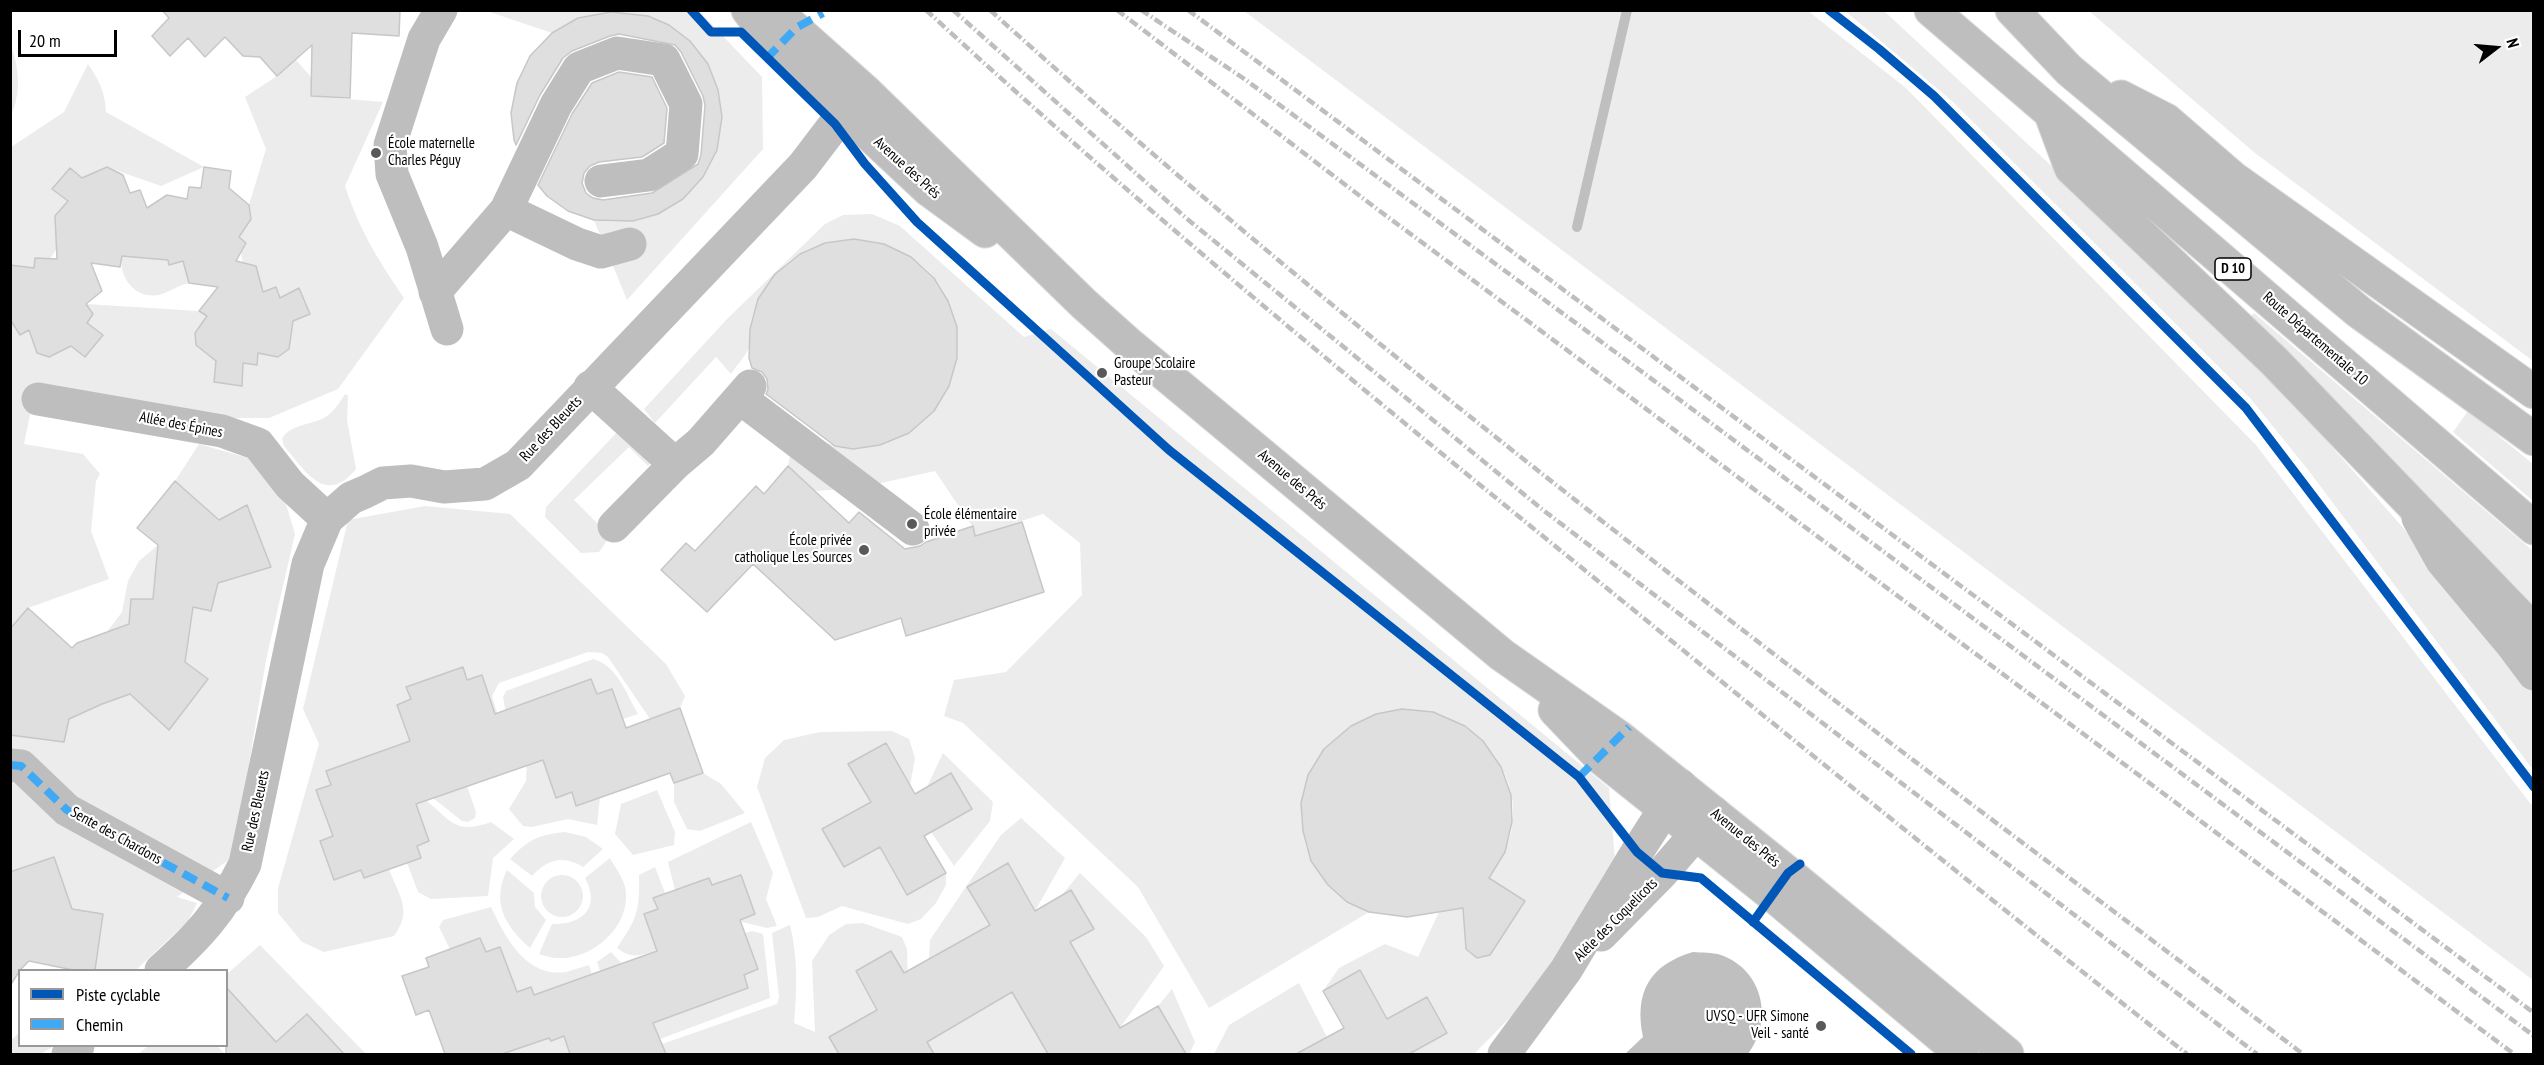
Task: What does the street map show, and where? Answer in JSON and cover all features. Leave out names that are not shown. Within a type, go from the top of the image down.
[{"type":"main road","points":[[441,10],[424,39],[390,145],[392,174],[422,247],[447,329]]},
{"type":"main road","name":"Avenue des Prés","points":[[748,10],[777,48],[855,102]]},
{"type":"main road","name":"Avenue des Prés","points":[[774,10],[929,190],[1084,304],[1130,345],[1502,655],[1600,757],[1672,796],[2007,1054]]},
{"type":"main road","name":"Route Départementale 10","points":[[1931,10],[2534,528]]},
{"type":"main road","points":[[2012,10],[2069,70],[2359,312],[2534,439]]},
{"type":"main road","points":[[435,292],[506,210],[556,105],[579,68],[617,53],[664,60],[686,104],[682,154],[649,175],[601,181]]},
{"type":"main road","points":[[2069,70],[2166,120],[2233,178],[2534,392]]},
{"type":"main road","name":"Rue des Bleuets","points":[[162,969],[198,938],[228,898],[245,864],[308,564],[327,519],[351,498],[383,483],[411,481],[444,487],[485,484],[518,465],[803,166],[855,102]]},
{"type":"main road","name":"D 10","points":[[2052,115],[2070,168],[2274,361],[2534,631]]},
{"type":"main road","points":[[506,210],[577,244],[601,252],[630,244]]},
{"type":"main road","points":[[590,387],[675,464]]},
{"type":"main road","points":[[614,526],[675,464],[702,442],[745,392],[913,529]]},
{"type":"main road","name":"Allée des Épines","points":[[38,399],[222,431],[258,444],[290,485],[327,519]]},
{"type":"main road","points":[[2408,501],[2442,561],[2534,674]]},
{"type":"main road","name":"Sente des Chardons","points":[[10,765],[21,766],[67,810],[228,898]]},
{"type":"main road","name":"Aléle des Coquelicots","points":[[1566,970],[1672,796]]},
{"type":"main road","name":"Avenue des Prés","points":[[1705,823],[1774,896],[1962,1054]]},
{"type":"main road","name":"Aléle des Coquelicots","points":[[1566,970],[1662,873],[1705,823]]},
{"type":"main road","points":[[1504,1054],[1566,970]]},
{"type":"shaded area","points":[[487,11],[699,11],[762,77],[763,149],[627,300],[594,220],[633,221],[717,150],[722,117],[718,90],[708,64],[648,16],[611,12],[578,18],[552,33]]},
{"type":"shaded area","points":[[1244,11],[1808,11],[1906,88],[2256,445],[2533,807],[2533,980]]},
{"type":"shaded area","points":[[1845,11],[1884,11],[2192,296],[2270,376],[2419,546],[2533,689],[2533,770],[2309,471],[2250,398],[1952,101]]},
{"type":"shaded area","points":[[2089,11],[2533,11],[2533,361],[2255,153]]},
{"type":"shaded area","points":[[10,45],[16,62],[18,80],[18,90],[11,115]]},
{"type":"shaded area","points":[[296,60],[312,78],[311,96],[383,102],[345,186],[370,244],[404,298],[338,389],[269,418],[187,418],[35,390],[24,444],[83,454],[100,474],[96,481],[91,531],[109,579],[28,608],[11,629],[11,323],[13,322],[20,335],[29,330],[37,353],[49,357],[71,346],[85,357],[102,335],[87,323],[93,314],[86,304],[199,311],[207,316],[195,333],[196,345],[216,361],[257,365],[258,353],[279,357],[289,349],[293,321],[310,314],[299,289],[280,298],[275,287],[263,292],[256,266],[243,263],[241,253],[246,243],[239,237],[251,219],[249,205],[266,149],[245,97]]},
{"type":"shaded area","points":[[88,64],[101,86],[106,112],[204,167],[161,186],[107,167],[82,178],[70,168],[52,189],[68,201],[57,214],[57,248],[50,259],[34,268],[11,266],[11,147],[64,112]]},
{"type":"shaded area","points":[[872,214],[900,226],[1024,337],[1051,329],[1609,788],[1616,871],[1547,980],[1474,1054],[1409,1054],[1447,1033],[1427,997],[1387,1019],[1360,970],[1323,991],[1339,968],[1385,944],[1418,957],[1439,912],[1472,895],[1498,864],[1512,828],[1511,793],[1498,761],[1475,735],[1445,718],[1411,710],[1375,715],[1340,735],[1322,753],[1310,774],[1303,797],[1302,823],[1308,853],[1314,866],[1332,888],[1369,912],[1209,1008],[1138,887],[963,723],[944,716],[954,680],[1006,672],[1082,595],[1080,543],[1043,514],[975,536],[972,526],[935,471],[859,488],[815,491],[788,466],[795,431],[826,443],[852,447],[878,444],[909,433],[957,327],[942,288],[934,277],[917,262],[898,250],[876,243],[854,240],[833,242],[811,248],[792,259],[766,287],[753,314],[749,347],[731,374],[716,357],[655,423],[644,409],[728,318],[825,224],[843,215]]},
{"type":"shaded area","points":[[152,251],[166,254],[169,265],[183,261],[189,283],[153,296],[145,295],[131,286],[123,272],[122,256],[145,258]]},
{"type":"shaded area","points":[[2254,313],[2533,551],[2533,614],[2249,319]]},
{"type":"shaded area","points":[[345,394],[348,396],[347,420],[356,469],[345,480],[335,485],[325,485],[308,474],[284,446],[282,439],[296,427],[327,416]]},
{"type":"shaded area","points":[[2468,411],[2533,464],[2533,501],[2453,432]]},
{"type":"shaded area","points":[[621,428],[651,462],[648,466],[629,447],[574,500],[610,536],[599,552],[581,553],[545,517],[546,507]]},
{"type":"shaded area","points":[[199,444],[248,458],[286,504],[295,534],[266,660],[234,856],[177,897],[197,903],[188,921],[137,969],[95,969],[103,914],[72,909],[54,857],[11,872],[11,735],[64,742],[70,715],[127,692],[169,730],[208,680],[185,662],[193,607],[211,611],[218,583],[271,566],[247,505],[219,520],[175,481]]},
{"type":"shaded area","points":[[425,506],[510,514],[666,664],[685,696],[680,708],[650,719],[608,657],[602,653],[588,652],[499,683],[492,696],[500,722],[495,724],[494,709],[482,675],[467,680],[463,667],[407,687],[411,699],[397,705],[416,752],[381,751],[327,771],[331,785],[317,791],[328,823],[336,835],[320,841],[334,879],[361,870],[364,878],[389,869],[400,895],[403,918],[394,936],[324,952],[302,942],[278,913],[278,888],[319,744],[303,709],[348,520]]},
{"type":"shaded area","points":[[158,545],[153,599],[132,600],[129,624],[107,632],[122,612],[128,581],[139,561]]},
{"type":"shaded area","points":[[593,659],[609,667],[615,674],[638,714],[623,719],[612,689],[597,694],[591,679],[537,699],[507,720],[503,697],[506,691]]},
{"type":"shaded area","points":[[892,731],[909,739],[915,758],[910,786],[886,743],[848,764],[871,802],[880,847],[907,895],[946,873],[946,885],[936,903],[921,919],[908,924],[842,906],[818,917],[806,918],[757,787],[765,758],[784,740],[820,732]]},
{"type":"shaded area","points":[[544,750],[545,766],[556,798],[572,792],[577,806],[600,798],[597,825],[568,819],[532,827],[523,826],[509,809],[526,781],[527,756]]},
{"type":"shaded area","points":[[943,753],[993,802],[990,821],[954,866],[931,832],[972,808],[951,773],[927,787]]},
{"type":"shaded area","points":[[703,773],[721,784],[745,813],[700,831],[687,829],[674,802],[674,783]]},
{"type":"shaded area","points":[[467,786],[476,812],[475,818],[468,822],[462,821],[433,798]]},
{"type":"shaded area","points":[[657,790],[675,832],[674,845],[633,855],[615,834],[621,804]]},
{"type":"shaded area","points":[[427,801],[456,824],[470,827],[491,822],[514,839],[493,858],[488,896],[431,899],[418,892],[407,863],[421,858],[417,846],[429,841],[417,807],[414,805]]},
{"type":"shaded area","points":[[1021,818],[1065,858],[1035,911],[1008,864],[968,887],[990,925],[927,992],[930,940],[1001,835]]},
{"type":"shaded area","points":[[751,822],[773,873],[766,899],[777,926],[767,928],[738,921],[755,914],[741,875],[712,885],[709,878],[675,890],[668,862]]},
{"type":"shaded area","points":[[565,832],[586,837],[603,849],[583,867],[569,861],[556,861],[544,866],[532,876],[510,859],[534,839]]},
{"type":"shaded area","points":[[610,858],[625,887],[626,901],[617,926],[608,937],[585,953],[558,958],[539,954],[552,924],[572,921],[580,918],[586,912],[591,898],[585,878]]},
{"type":"shaded area","points":[[655,867],[665,893],[654,898],[658,909],[644,914],[657,950],[641,955],[627,954],[617,948],[636,914],[639,875]]},
{"type":"shaded area","points":[[507,870],[534,893],[535,907],[546,920],[530,948],[514,931],[503,913],[500,893]]},
{"type":"shaded area","points":[[1080,873],[1146,937],[1164,966],[1120,1028],[1046,956],[1093,929],[1071,890],[1061,896]]},
{"type":"shaded area","points":[[562,875],[570,876],[577,881],[582,888],[582,904],[577,911],[570,916],[562,917],[554,916],[547,911],[542,904],[541,896],[542,888],[547,881],[554,876]]},
{"type":"shaded area","points":[[491,907],[510,942],[528,962],[539,969],[552,972],[566,972],[589,965],[592,975],[537,1003],[531,987],[513,993],[512,979],[500,947],[486,952],[480,938],[450,949],[439,927],[443,920]]},
{"type":"shaded area","points":[[863,923],[902,937],[907,949],[908,981],[891,951],[856,971],[877,1010],[829,1037],[839,1054],[665,1054],[662,1044],[777,1004],[779,997],[772,933],[790,925],[796,974],[794,1023],[815,1032],[812,961],[829,935],[846,924]]},
{"type":"shaded area","points":[[752,931],[763,934],[770,998],[660,1039],[653,1021],[748,988],[744,975],[758,969],[745,933]]},
{"type":"shaded area","points":[[260,945],[366,1054],[328,1054],[337,1047],[307,1014],[276,1042],[239,1001],[228,1010],[228,973]]},
{"type":"shaded area","points":[[611,952],[622,964],[600,971],[597,962]]},
{"type":"shaded area","points":[[1693,952],[1718,954],[1735,962],[1747,972],[1755,984],[1760,997],[1761,1026],[1748,1054],[1625,1054],[1643,1037],[1641,1007],[1648,983],[1665,965]]},
{"type":"shaded area","points":[[998,968],[1026,1017],[1073,1039],[1045,1054],[934,1054],[927,1042],[975,1014]]},
{"type":"shaded area","points":[[1299,983],[1327,1037],[1296,1054],[1214,1054],[1229,1025]]},
{"type":"shaded area","points":[[1172,989],[1195,1042],[1189,1054],[1186,1054],[1158,1006]]},
{"type":"shaded area","points":[[545,1024],[551,1041],[568,1035],[570,1054],[502,1054],[521,1047],[517,1034]]},
{"type":"shaded area","points":[[18,1034],[18,1047],[52,1047],[41,1054],[11,1054],[11,1040]]},
{"type":"shaded area","points":[[147,1047],[218,1047],[225,1054],[138,1054]]},
{"type":"building","points":[[162,10],[400,10],[399,36],[352,33],[350,98],[311,96],[312,45],[277,76],[260,57],[243,56],[225,37],[205,57],[188,38],[170,56],[152,36],[169,18]]},
{"type":"building","points":[[611,12],[648,16],[669,25],[690,41],[708,64],[718,90],[722,117],[717,150],[703,177],[683,199],[658,214],[633,221],[594,220],[568,211],[547,196],[538,185],[572,114],[592,83],[619,72],[652,77],[667,108],[664,143],[642,157],[599,162],[590,166],[584,173],[582,183],[586,193],[593,198],[603,200],[652,193],[698,164],[701,155],[705,105],[703,96],[681,52],[675,45],[619,34],[572,51],[563,58],[540,95],[516,145],[511,113],[517,83],[530,56],[552,33],[578,18]]},
{"type":"building","points":[[107,167],[123,175],[130,193],[140,190],[147,208],[167,195],[187,199],[189,187],[201,188],[204,167],[231,171],[229,188],[249,205],[251,219],[239,237],[246,243],[236,261],[256,266],[263,292],[276,287],[280,298],[299,288],[310,314],[293,321],[289,349],[278,357],[258,353],[257,365],[243,363],[242,386],[214,382],[216,361],[196,345],[195,333],[207,316],[199,311],[218,287],[189,283],[183,261],[169,265],[168,260],[122,256],[120,267],[91,263],[102,291],[86,304],[93,314],[87,323],[103,335],[85,357],[71,346],[49,357],[37,353],[29,330],[20,335],[10,319],[10,265],[34,268],[35,258],[57,259],[55,216],[68,201],[52,189],[70,168],[82,178]]},
{"type":"building","points":[[854,239],[884,244],[911,257],[934,278],[948,301],[957,327],[957,358],[949,386],[934,411],[909,433],[880,445],[853,449],[835,446],[766,394],[767,379],[762,372],[752,368],[749,358],[750,329],[758,299],[775,274],[800,254],[825,243]]},
{"type":"building","name":"École privée catholique Les Sources","points":[[788,466],[849,523],[859,512],[905,549],[920,546],[973,526],[975,536],[1022,522],[1044,592],[906,636],[901,618],[835,640],[753,564],[707,612],[661,570],[686,543],[695,551],[756,486],[764,494]]},
{"type":"building","points":[[175,481],[219,520],[247,505],[271,567],[218,583],[211,611],[193,607],[185,662],[208,679],[169,730],[130,694],[69,719],[64,742],[10,735],[10,629],[28,608],[72,648],[77,643],[129,624],[131,599],[153,599],[158,545],[137,528]]},
{"type":"building","points":[[463,667],[467,680],[482,675],[495,714],[591,679],[597,694],[612,689],[626,728],[680,708],[703,773],[674,783],[670,773],[576,806],[572,792],[556,798],[543,760],[416,804],[429,841],[417,846],[421,858],[364,878],[361,870],[334,880],[320,841],[333,836],[316,790],[331,785],[326,771],[410,741],[397,705],[411,699],[406,687]]},
{"type":"building","points":[[1402,709],[1433,712],[1465,726],[1483,741],[1501,767],[1511,795],[1512,822],[1505,852],[1489,878],[1525,901],[1490,955],[1477,958],[1466,949],[1463,908],[1407,917],[1369,912],[1347,902],[1328,885],[1311,861],[1303,831],[1301,803],[1308,775],[1324,749],[1351,726],[1376,714]]},
{"type":"building","points":[[886,743],[915,794],[951,773],[972,809],[924,836],[946,873],[907,895],[880,847],[844,867],[822,829],[871,802],[848,764]]},
{"type":"building","points":[[54,857],[72,909],[103,914],[95,969],[68,969],[29,961],[18,969],[10,986],[10,872]]},
{"type":"building","points":[[1008,863],[1035,911],[1071,890],[1094,929],[1070,942],[1120,1028],[1158,1006],[1186,1054],[1048,1054],[1012,992],[927,1042],[934,1054],[839,1054],[829,1037],[877,1010],[856,971],[891,951],[904,973],[990,925],[967,887]]},
{"type":"building","points":[[741,875],[755,914],[740,920],[758,969],[744,975],[748,988],[653,1023],[666,1054],[570,1054],[564,1036],[551,1041],[549,1038],[502,1054],[445,1054],[429,1010],[416,1015],[402,976],[429,967],[426,958],[480,938],[486,952],[500,947],[517,992],[531,987],[534,995],[657,951],[644,914],[658,909],[653,898],[709,878],[712,885]]},
{"type":"building","points":[[1360,970],[1387,1019],[1427,997],[1447,1033],[1409,1054],[1296,1054],[1344,1028],[1323,991]]},
{"type":"building","points":[[228,989],[276,1042],[307,1014],[344,1054],[226,1054]]},
{"type":"waterway","points":[[1577,227],[1627,10]]},
{"type":"railway","points":[[926,10],[1084,152],[1326,358],[1801,746],[2187,1054]]},
{"type":"railway","points":[[953,10],[1186,218],[1543,510],[2257,1054]]},
{"type":"railway","points":[[990,10],[1147,149],[1470,417],[1801,675],[2303,1054]]},
{"type":"railway","points":[[1117,10],[1373,206],[2514,1054]]},
{"type":"railway","points":[[1141,10],[1243,78],[1641,371],[2534,1036]]},
{"type":"railway","points":[[1188,10],[2534,1013]]},
{"type":"marked path","points":[[766,59],[796,28],[823,13]]},
{"type":"marked path","points":[[1579,777],[1629,727]]},
{"type":"marked path","points":[[10,765],[21,766],[67,810],[228,898]]},
{"type":"cycle path","points":[[691,10],[711,32],[741,32],[835,124],[865,164],[917,222],[1169,450],[1579,777],[1637,852],[1662,873],[1701,878],[1911,1054]]},
{"type":"cycle path","points":[[1829,10],[1934,96],[2246,408],[2534,787]]},
{"type":"cycle path","points":[[1753,922],[1788,873],[1800,864]]},
{"type":"place","name":"École maternelle Charles Péguy","points":[[376,153]]},
{"type":"place","name":"Groupe Scolaire Pasteur","points":[[1102,373]]},
{"type":"place","name":"École élémentaire privée","points":[[912,524]]},
{"type":"place","name":"École privée catholique Les Sources","points":[[864,550]]},
{"type":"place","name":"UVSQ - UFR Simone Veil - santé","points":[[1821,1026]]}]
